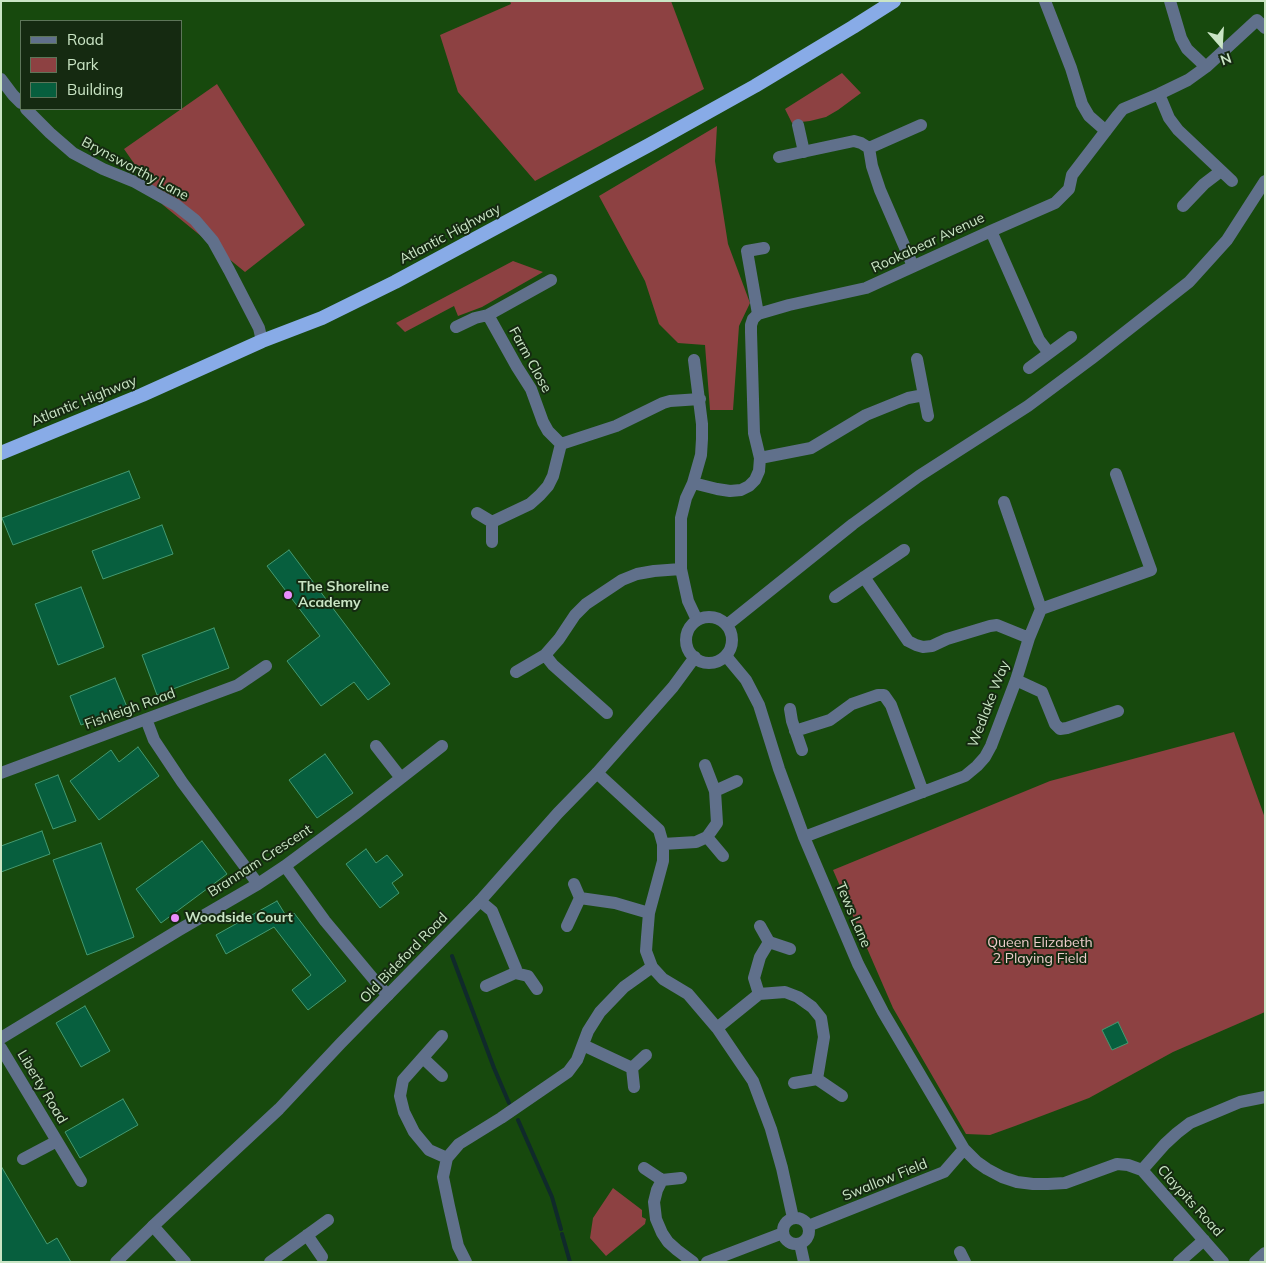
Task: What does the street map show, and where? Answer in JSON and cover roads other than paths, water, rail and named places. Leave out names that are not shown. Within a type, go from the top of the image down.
[{"type":"highway","name":"Atlantic Highway","points":[[1,453],[142,396],[262,341],[322,318],[395,282],[755,86],[894,1]]},
{"type":"street","points":[[1045,1],[1071,68],[1082,104],[1089,116],[1106,131]]},
{"type":"street","points":[[1170,1],[1181,38],[1187,49],[1206,67]]},
{"type":"street","name":"Rookabear Avenue","points":[[758,314],[866,288],[1055,203],[1069,189],[1072,175],[1123,109],[1188,80],[1206,67],[1257,20],[1265,28]]},
{"type":"street","points":[[1,79],[20,103]]},
{"type":"street","points":[[1159,94],[1169,118],[1178,130],[1232,181]]},
{"type":"street","name":"Brynsworthy Lane","points":[[27,110],[72,153],[134,182],[176,205],[196,220],[213,241],[229,270],[259,328],[262,341]]},
{"type":"street","points":[[798,125],[804,152]]},
{"type":"street","points":[[869,148],[921,125]]},
{"type":"street","points":[[779,157],[854,141],[869,148],[872,166],[880,190],[913,266]]},
{"type":"street","points":[[1183,206],[1204,184],[1221,171]]},
{"type":"street","points":[[727,625],[853,524],[919,476],[1036,400],[1189,282],[1227,240],[1265,181]]},
{"type":"street","points":[[991,231],[1039,340],[1049,353]]},
{"type":"street","points":[[693,483],[730,492],[749,486],[755,480],[759,471],[760,458],[754,433],[751,325],[753,319],[758,314],[747,250],[764,248]]},
{"type":"street","points":[[456,327],[475,318],[488,315],[551,280]]},
{"type":"street","name":"Farm Close","points":[[488,315],[517,367],[532,389],[548,431],[561,444]]},
{"type":"street","points":[[1030,368],[1072,337]]},
{"type":"street","points":[[917,359],[928,416]]},
{"type":"street","points":[[694,360],[702,424],[701,454],[681,518],[681,569],[688,601],[697,620]]},
{"type":"street","points":[[760,458],[811,448],[866,415],[908,398],[924,395]]},
{"type":"street","points":[[492,522],[530,504],[548,486],[553,476],[561,444],[616,426],[663,402],[700,399]]},
{"type":"street","points":[[1004,502],[1041,609],[1151,570],[1116,474]]},
{"type":"street","points":[[477,513],[492,522]]},
{"type":"street","points":[[492,522],[492,542]]},
{"type":"street","points":[[835,597],[904,550]]},
{"type":"street","points":[[516,672],[545,655],[586,604],[622,580],[637,574],[681,569]]},
{"type":"street","points":[[864,577],[908,641],[916,645],[923,647],[932,646],[947,639],[997,625],[1029,638]]},
{"type":"street","name":"Wedlake Way","points":[[804,837],[965,776],[977,766],[991,746],[1041,609]]},
{"type":"street","points":[[714,617],[727,625],[732,643],[726,656],[710,662],[695,658],[687,643],[687,634],[690,627],[697,620],[714,617]]},
{"type":"street","points":[[545,655],[553,665],[607,713]]},
{"type":"street","name":"Tews Lane","points":[[726,656],[746,680],[759,705],[779,769],[804,837],[858,964],[883,1012],[964,1150],[987,1169]]},
{"type":"street","name":"Old Bideford Road","points":[[116,1262],[152,1226],[279,1109],[480,902],[673,687],[695,658]]},
{"type":"street","name":"Fishleigh Road","points":[[1,773],[238,685],[266,666]]},
{"type":"street","points":[[1016,680],[1042,692],[1055,724],[1060,729],[1118,711]]},
{"type":"street","points":[[796,731],[830,720],[852,704],[878,695],[884,695],[891,705],[923,792]]},
{"type":"street","points":[[790,709],[802,750]]},
{"type":"street","points":[[146,719],[154,740],[168,761],[258,884]]},
{"type":"street","points":[[376,746],[401,778]]},
{"type":"street","name":"Brannam Crescent","points":[[1,1038],[258,884],[285,866],[442,746]]},
{"type":"street","points":[[663,844],[696,842],[707,837],[717,823],[715,791],[705,765]]},
{"type":"street","points":[[597,772],[659,830],[663,844],[663,861],[649,913],[646,950],[652,967],[663,979],[688,994],[717,1028],[753,1081],[778,1152],[794,1218]]},
{"type":"street","points":[[715,791],[737,781]]},
{"type":"street","points":[[707,837],[723,856]]},
{"type":"street","points":[[285,866],[325,921],[380,988],[388,995]]},
{"type":"street","points":[[567,926],[580,898],[574,884]]},
{"type":"street","points":[[580,898],[615,904],[649,913]]},
{"type":"street","points":[[480,902],[492,911],[516,969],[515,973]]},
{"type":"street","points":[[760,926],[769,942],[790,949]]},
{"type":"street","points":[[759,994],[754,978],[760,957],[769,942]]},
{"type":"street","points":[[466,1262],[458,1246],[443,1177],[447,1158],[458,1144],[501,1118],[568,1072],[578,1060],[588,1031],[600,1012],[624,987],[652,967]]},
{"type":"street","points":[[486,986],[515,973],[528,976],[538,989]]},
{"type":"street","points":[[717,1028],[759,994],[785,992],[798,997],[812,1007],[821,1018],[824,1038],[818,1079]]},
{"type":"street","points":[[442,1036],[403,1080],[400,1096],[404,1112],[414,1132],[429,1150],[447,1158]]},
{"type":"street","points":[[583,1045],[632,1068]]},
{"type":"street","name":"Liberty Road","points":[[1,1048],[81,1181]]},
{"type":"street","points":[[632,1068],[646,1055]]},
{"type":"street","points":[[423,1058],[442,1076]]},
{"type":"street","points":[[632,1068],[634,1087]]},
{"type":"street","points":[[794,1083],[818,1079],[842,1096]]},
{"type":"street","points":[[1142,1170],[1165,1144],[1190,1123],[1240,1102],[1265,1097]]},
{"type":"street","name":"Liberty Road","points":[[24,1160],[57,1140]]},
{"type":"street","name":"Swallow Field","points":[[808,1226],[944,1172],[964,1150]]},
{"type":"street","name":"Claypits Road","points":[[987,1169],[1017,1182],[1033,1184],[1065,1183],[1117,1164],[1128,1165],[1142,1170],[1224,1262]]},
{"type":"street","points":[[644,1168],[662,1180],[681,1178]]},
{"type":"street","points":[[662,1180],[654,1202],[656,1220],[668,1242],[693,1262]]},
{"type":"street","points":[[794,1218],[804,1221],[810,1230],[808,1238],[800,1244],[787,1241],[783,1233],[786,1223],[794,1218]]},
{"type":"street","points":[[270,1262],[328,1220]]},
{"type":"street","points":[[152,1226],[185,1262]]},
{"type":"street","points":[[707,1262],[783,1233]]},
{"type":"street","points":[[307,1235],[322,1257]]},
{"type":"street","points":[[1179,1262],[1204,1240]]},
{"type":"street","points":[[800,1244],[804,1262]]},
{"type":"street","points":[[1255,1262],[1265,1253]]},
{"type":"waterway","points":[[452,956],[509,1103]]},
{"type":"waterway","points":[[518,1120],[552,1197],[561,1229]]},
{"type":"waterway","points":[[562,1234],[570,1262]]},
{"type":"place","name":"The Shoreline Academy","points":[[288,595]]},
{"type":"place","name":"Woodside Court","points":[[175,918]]},
{"type":"park label","name":"Queen Elizabeth 2 Playing Field","points":[[1040,952]]}]
